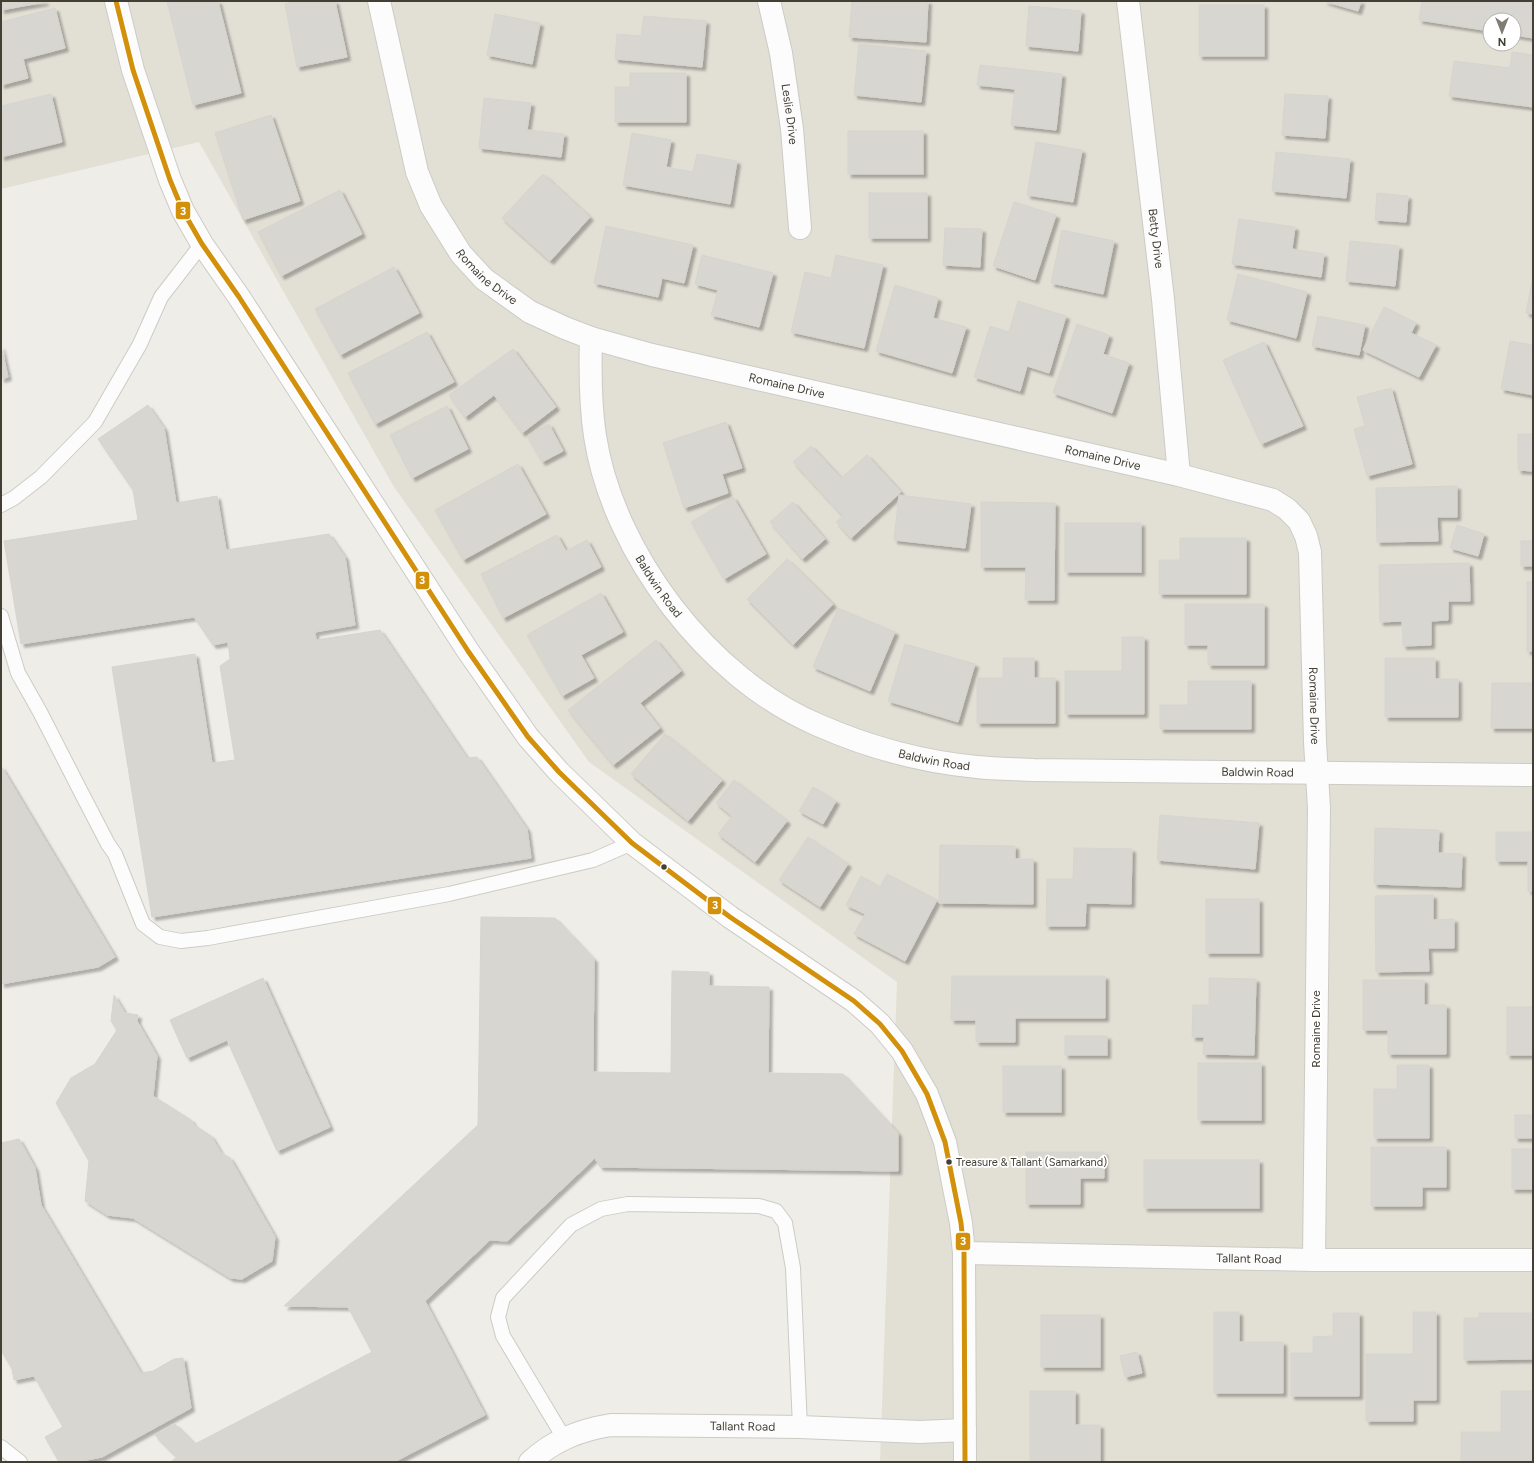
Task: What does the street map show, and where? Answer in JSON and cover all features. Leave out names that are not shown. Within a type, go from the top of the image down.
[{"type":"street","points":[[116,1],[133,70],[170,180],[183,212],[202,244],[239,297],[468,651],[528,737],[559,772],[632,843],[730,917],[854,1000],[880,1024],[902,1051],[927,1094],[945,1142],[961,1223],[964,1253],[965,1462]]},
{"type":"street","name":"Romaine Drive","points":[[379,1],[417,172],[431,206],[461,254],[484,279],[530,312],[591,338],[659,356],[1179,475],[1273,500],[1287,509],[1298,521],[1306,536],[1310,552],[1318,808],[1314,1260]]},
{"type":"street","name":"Leslie Drive","points":[[769,1],[780,53],[792,129],[800,228]]},
{"type":"street","name":"Betty Drive","points":[[1128,1],[1163,299],[1179,475]]},
{"type":"street","name":"Baldwin Road","points":[[591,338],[589,377],[595,437],[604,475],[612,498],[634,549],[662,594],[700,642],[741,678],[779,706],[817,725],[869,745],[922,759],[978,767],[1033,770],[1533,775]]},
{"type":"street","name":"Tallant Road","points":[[964,1253],[1314,1260],[1533,1260]]},
{"type":"street","name":"Tallant Road","points":[[530,1462],[539,1454],[564,1438],[592,1428],[612,1425],[800,1427],[920,1432],[965,1430]]},
{"type":"lane","points":[[1,505],[14,498],[41,477],[95,422],[140,344],[161,297],[202,244]]},
{"type":"lane","points":[[1,616],[18,673],[40,712],[108,844],[115,854],[143,924],[160,937],[181,941],[208,938],[449,894],[593,860],[632,843]]},
{"type":"lane","points":[[564,1438],[503,1336],[498,1317],[503,1298],[571,1225],[601,1209],[628,1204],[759,1206],[776,1211],[785,1223],[793,1268],[800,1427]]},
{"type":"lane","points":[[1,1447],[20,1462]]},
{"type":"shaded area","points":[[1,1],[1533,1],[1533,1462],[880,1462],[897,982],[589,762],[394,487],[199,142],[1,189]]},
{"type":"building","points":[[1,1],[45,1],[45,2],[1,10]]},
{"type":"building","points":[[167,1],[218,1],[241,93],[193,105]]},
{"type":"building","points":[[299,1],[335,1],[347,57],[297,67],[285,4]]},
{"type":"building","points":[[852,1],[928,1],[926,42],[849,37]]},
{"type":"building","points":[[1324,1],[1361,1],[1358,11]]},
{"type":"building","points":[[1422,1],[1533,1],[1533,38],[1522,36],[1522,12],[1482,12],[1482,30],[1419,20]]},
{"type":"building","points":[[1199,5],[1264,5],[1264,56],[1199,56]]},
{"type":"building","points":[[1029,6],[1081,11],[1078,51],[1026,46]]},
{"type":"building","points":[[55,8],[65,48],[23,59],[28,78],[1,85],[1,22]]},
{"type":"building","points":[[495,14],[540,23],[532,64],[487,55]]},
{"type":"building","points":[[644,16],[706,21],[702,67],[615,59],[617,34],[641,36]]},
{"type":"building","points":[[859,44],[926,51],[921,102],[854,95]]},
{"type":"building","points":[[1512,52],[1533,55],[1533,107],[1449,96],[1454,61],[1510,68]]},
{"type":"building","points":[[980,65],[1062,74],[1056,130],[1011,125],[1015,89],[977,85]]},
{"type":"building","points":[[630,73],[686,73],[686,122],[615,122],[615,87],[630,87]]},
{"type":"building","points":[[51,94],[62,142],[1,157],[1,106]]},
{"type":"building","points":[[1285,94],[1328,96],[1325,138],[1282,135]]},
{"type":"building","points":[[484,98],[531,103],[527,130],[564,134],[561,157],[479,148]]},
{"type":"building","points":[[271,115],[300,201],[243,220],[215,133]]},
{"type":"building","points":[[848,131],[923,131],[923,174],[848,174]]},
{"type":"building","points":[[632,133],[671,140],[666,167],[693,172],[697,154],[737,161],[730,204],[623,185]]},
{"type":"building","points":[[1036,142],[1082,150],[1073,202],[1027,195]]},
{"type":"building","points":[[1276,152],[1350,159],[1346,198],[1272,191]]},
{"type":"building","points":[[543,174],[590,217],[550,261],[502,218]]},
{"type":"building","points":[[340,190],[362,234],[281,276],[258,232]]},
{"type":"building","points":[[869,193],[927,193],[927,238],[869,238]]},
{"type":"building","points":[[1377,193],[1408,196],[1406,222],[1375,220]]},
{"type":"building","points":[[1014,202],[1056,215],[1035,280],[993,266]]},
{"type":"building","points":[[1239,219],[1295,227],[1292,249],[1324,254],[1321,277],[1232,264]]},
{"type":"building","points":[[606,226],[693,245],[684,283],[662,278],[658,297],[594,283]]},
{"type":"building","points":[[945,228],[982,229],[980,267],[943,265]]},
{"type":"building","points":[[1062,230],[1114,241],[1103,294],[1051,283]]},
{"type":"building","points":[[1350,241],[1399,246],[1395,286],[1346,281]]},
{"type":"building","points":[[702,255],[773,273],[759,327],[711,315],[718,290],[695,284]]},
{"type":"building","points":[[836,255],[883,265],[864,348],[791,332],[805,272],[831,278]]},
{"type":"building","points":[[394,267],[419,313],[340,355],[315,309]]},
{"type":"building","points":[[1238,274],[1307,292],[1296,338],[1227,320]]},
{"type":"building","points":[[1533,277],[1533,314],[1526,313]]},
{"type":"building","points":[[895,285],[938,298],[933,318],[966,327],[952,373],[876,351]]},
{"type":"building","points":[[1018,301],[1066,316],[1049,373],[1027,366],[1020,391],[974,377],[990,326],[1009,332]]},
{"type":"building","points":[[1384,307],[1416,323],[1411,333],[1436,345],[1419,377],[1363,350]]},
{"type":"building","points":[[1318,316],[1365,325],[1359,355],[1312,346]]},
{"type":"building","points":[[1077,324],[1109,335],[1103,354],[1129,363],[1112,413],[1053,393]]},
{"type":"building","points":[[427,332],[454,382],[375,424],[348,373]]},
{"type":"building","points":[[1510,341],[1533,345],[1533,395],[1501,389]]},
{"type":"building","points":[[1264,342],[1303,426],[1261,444],[1223,360]]},
{"type":"building","points":[[1,346],[8,377],[1,379]]},
{"type":"building","points":[[513,349],[556,407],[522,433],[494,395],[465,417],[449,395]]},
{"type":"building","points":[[1391,388],[1412,464],[1367,476],[1354,429],[1365,426],[1357,397]]},
{"type":"building","points":[[148,405],[164,428],[176,503],[217,496],[226,550],[329,534],[345,557],[355,625],[315,632],[316,640],[380,630],[467,758],[477,757],[527,829],[531,858],[152,917],[112,667],[195,654],[212,763],[235,760],[220,666],[230,659],[228,642],[213,645],[194,617],[21,644],[4,541],[138,520],[133,490],[98,439]]},
{"type":"building","points":[[447,406],[468,449],[412,478],[390,435]]},
{"type":"building","points":[[726,422],[742,468],[722,474],[728,493],[684,508],[663,443]]},
{"type":"building","points":[[549,424],[563,451],[542,462],[527,436]]},
{"type":"building","points":[[1518,434],[1533,434],[1533,471],[1518,470]]},
{"type":"building","points":[[811,446],[841,478],[867,455],[901,492],[851,538],[836,522],[843,516],[793,462]]},
{"type":"building","points":[[518,464],[546,514],[463,560],[435,510]]},
{"type":"building","points":[[1457,486],[1457,517],[1437,517],[1438,541],[1377,542],[1376,488]]},
{"type":"building","points":[[899,495],[971,504],[965,548],[894,540]]},
{"type":"building","points":[[733,497],[766,554],[724,579],[691,522]]},
{"type":"building","points":[[793,502],[825,539],[802,559],[770,522]]},
{"type":"building","points":[[981,502],[1055,503],[1054,600],[1025,600],[1026,567],[981,567]]},
{"type":"building","points":[[1065,523],[1141,523],[1141,572],[1065,572]]},
{"type":"building","points":[[1457,525],[1484,534],[1478,556],[1450,548]]},
{"type":"building","points":[[557,535],[566,551],[587,540],[601,567],[503,618],[481,574]]},
{"type":"building","points":[[1180,538],[1246,538],[1246,594],[1159,594],[1159,560],[1180,560]]},
{"type":"building","points":[[1521,541],[1533,541],[1533,566],[1521,566]]},
{"type":"building","points":[[787,559],[833,604],[793,645],[747,599]]},
{"type":"building","points":[[1469,563],[1470,601],[1448,601],[1448,620],[1431,621],[1431,645],[1403,646],[1402,621],[1380,622],[1379,565]]},
{"type":"building","points":[[1527,582],[1533,582],[1533,651],[1527,651]]},
{"type":"building","points":[[601,593],[623,632],[581,655],[594,678],[562,696],[527,635]]},
{"type":"building","points":[[1185,604],[1264,604],[1264,665],[1208,665],[1208,645],[1185,645]]},
{"type":"building","points":[[838,608],[895,632],[870,691],[813,667]]},
{"type":"building","points":[[1122,637],[1144,637],[1144,714],[1065,714],[1065,671],[1122,671]]},
{"type":"building","points":[[656,640],[681,671],[640,703],[660,728],[613,765],[568,710]]},
{"type":"building","points":[[905,644],[975,664],[958,722],[888,701]]},
{"type":"building","points":[[1003,658],[1034,658],[1034,678],[1055,678],[1055,723],[977,723],[977,678],[1003,678]]},
{"type":"building","points":[[1385,658],[1435,658],[1435,679],[1458,679],[1458,717],[1385,717]]},
{"type":"building","points":[[1188,681],[1251,681],[1251,729],[1160,729],[1160,705],[1188,705]]},
{"type":"building","points":[[1492,683],[1533,683],[1533,728],[1491,728]]},
{"type":"building","points":[[665,734],[722,780],[688,821],[631,774]]},
{"type":"building","points":[[1,766],[115,957],[98,967],[1,984]]},
{"type":"building","points":[[734,780],[787,821],[755,862],[718,834],[732,816],[716,803]]},
{"type":"building","points":[[813,787],[836,801],[823,824],[799,811]]},
{"type":"building","points":[[1160,815],[1259,823],[1255,869],[1157,860]]},
{"type":"building","points":[[1375,828],[1439,830],[1438,853],[1462,854],[1461,887],[1374,884]]},
{"type":"building","points":[[1496,832],[1533,832],[1533,891],[1528,891],[1528,861],[1496,861]]},
{"type":"building","points":[[808,837],[848,864],[820,907],[779,880]]},
{"type":"building","points":[[940,845],[1015,846],[1015,859],[1033,859],[1033,904],[939,903]]},
{"type":"building","points":[[1074,848],[1132,849],[1131,904],[1086,903],[1085,926],[1046,926],[1047,879],[1073,879]]},
{"type":"building","points":[[887,874],[937,900],[905,961],[854,934],[865,914],[846,905],[861,876],[880,887]]},
{"type":"building","points":[[1433,895],[1433,920],[1454,919],[1454,948],[1428,948],[1429,971],[1376,972],[1375,896]]},
{"type":"building","points":[[1206,899],[1259,899],[1259,953],[1206,953]]},
{"type":"building","points":[[481,917],[555,918],[594,959],[593,1072],[671,1073],[672,971],[709,972],[709,986],[769,987],[768,1073],[843,1074],[898,1133],[898,1171],[600,1167],[595,1158],[507,1241],[490,1240],[425,1301],[485,1415],[394,1462],[171,1462],[177,1457],[155,1435],[175,1424],[195,1444],[372,1352],[348,1307],[284,1306],[478,1125]]},
{"type":"building","points":[[952,976],[1105,976],[1105,1018],[1015,1018],[1015,1042],[976,1042],[976,1020],[951,1020]]},
{"type":"building","points":[[263,978],[330,1127],[277,1151],[227,1040],[187,1058],[170,1020]]},
{"type":"building","points":[[1209,978],[1256,979],[1254,1055],[1203,1054],[1204,1037],[1192,1037],[1193,1005],[1209,1005]]},
{"type":"building","points":[[1363,980],[1424,980],[1424,1005],[1446,1005],[1446,1054],[1388,1054],[1388,1030],[1363,1030]]},
{"type":"building","points":[[114,995],[125,1013],[138,1015],[137,1021],[157,1056],[153,1096],[191,1120],[194,1125],[211,1136],[221,1153],[230,1158],[275,1237],[272,1261],[242,1279],[230,1278],[133,1218],[107,1215],[85,1201],[89,1161],[56,1103],[71,1078],[95,1064],[117,1030],[111,1021]]},
{"type":"building","points":[[1507,1007],[1533,1007],[1533,1055],[1507,1055]]},
{"type":"building","points":[[1065,1036],[1107,1036],[1107,1055],[1065,1055]]},
{"type":"building","points":[[1198,1063],[1261,1063],[1261,1120],[1198,1120]]},
{"type":"building","points":[[1397,1065],[1429,1065],[1429,1138],[1374,1138],[1374,1089],[1397,1089]]},
{"type":"building","points":[[1003,1066],[1061,1066],[1061,1112],[1003,1112]]},
{"type":"building","points":[[1515,1115],[1533,1115],[1533,1138],[1515,1138]]},
{"type":"building","points":[[19,1139],[35,1168],[41,1205],[141,1373],[153,1371],[174,1359],[183,1358],[191,1408],[102,1457],[77,1462],[59,1462],[45,1437],[63,1427],[34,1376],[14,1380],[12,1369],[1,1350],[1,1143]]},
{"type":"building","points":[[1371,1147],[1446,1147],[1446,1187],[1422,1187],[1422,1206],[1371,1206]]},
{"type":"building","points":[[1512,1149],[1533,1149],[1533,1189],[1512,1189]]},
{"type":"building","points":[[1026,1152],[1104,1152],[1104,1178],[1080,1178],[1080,1204],[1026,1204]]},
{"type":"building","points":[[1144,1160],[1259,1160],[1259,1208],[1144,1208]]},
{"type":"building","points":[[1214,1312],[1239,1312],[1239,1342],[1283,1342],[1283,1393],[1214,1393]]},
{"type":"building","points":[[1413,1312],[1436,1312],[1436,1400],[1413,1400],[1413,1421],[1366,1421],[1366,1354],[1413,1354]]},
{"type":"building","points":[[1333,1313],[1359,1313],[1359,1396],[1291,1396],[1291,1353],[1313,1353],[1313,1337],[1333,1336]]},
{"type":"building","points":[[1479,1313],[1533,1313],[1533,1359],[1464,1360],[1464,1318],[1479,1318]]},
{"type":"building","points":[[1041,1315],[1100,1315],[1100,1367],[1041,1367]]},
{"type":"building","points":[[1137,1352],[1142,1373],[1125,1377],[1120,1356]]},
{"type":"building","points":[[1030,1391],[1075,1391],[1075,1425],[1100,1425],[1100,1462],[1030,1462]]},
{"type":"building","points":[[1501,1391],[1533,1391],[1533,1462],[1461,1462],[1461,1432],[1501,1432]]},
{"type":"transit line","name":"3","points":[[116,1],[133,70],[170,180],[183,211],[202,244],[239,297],[468,651],[528,737],[559,772],[632,843],[730,917],[854,1001],[880,1024],[902,1051],[927,1094],[945,1142],[961,1223],[964,1253],[965,1462]]},
{"type":"place","name":"Treasure & Tallant (Samarkand)","points":[[949,1162]]}]
